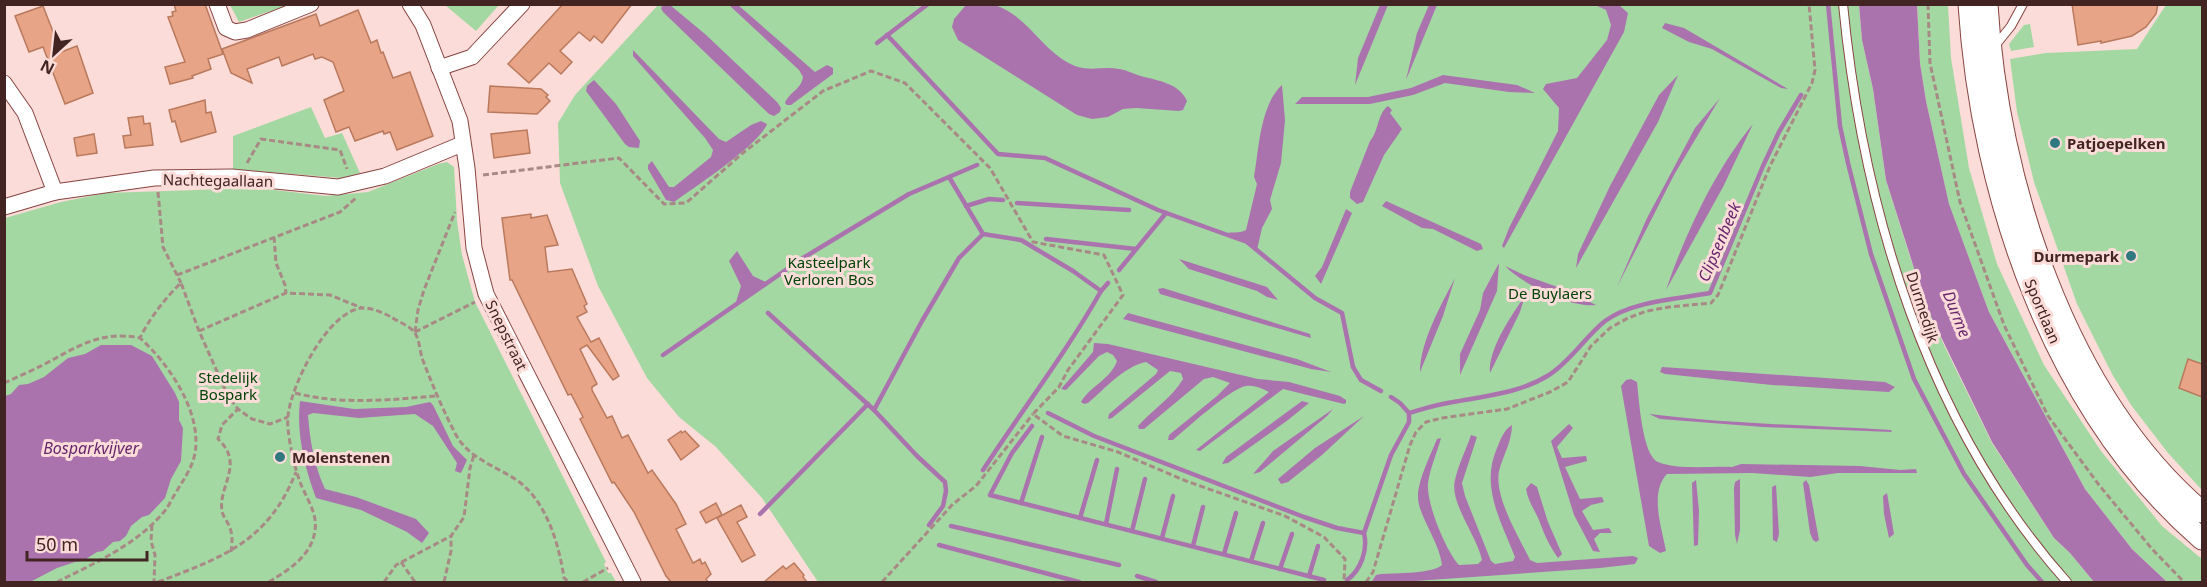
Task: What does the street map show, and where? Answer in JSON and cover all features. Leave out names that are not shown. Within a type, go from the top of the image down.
[{"type":"main road","name":"Sportlaan","points":[[1969,4],[1977,90],[1993,165],[2004,208],[2031,286],[2065,360],[2105,429],[2143,478],[2197,511]]},
{"type":"main road","name":"Sportlaan","points":[[1987,4],[2000,118],[2015,181],[2034,243],[2064,318],[2120,420],[2162,474],[2197,511],[2202,539]]},
{"type":"street","points":[[217,4],[226,28],[235,32],[247,30],[311,4]]},
{"type":"street","name":"Snepstraat","points":[[410,4],[423,25],[460,121],[476,258],[486,294],[633,582]]},
{"type":"street","points":[[439,68],[472,57],[522,4]]},
{"type":"street","points":[[4,83],[25,113],[56,192]]},
{"type":"street","name":"Nachtegaallaan","points":[[4,207],[56,192],[157,178],[238,178],[339,187],[385,176],[462,144]]},
{"type":"lane","name":"Durmedijk","points":[[1844,4],[1849,68],[1880,219],[1925,355],[1974,453],[2038,550],[2067,582]]},
{"type":"lane","points":[[1991,49],[2012,27],[2023,4]]},
{"type":"path","points":[[1366,582],[1372,572],[1410,444],[1416,432],[1426,422],[1507,409],[1550,392],[1568,382],[1591,346],[1610,328],[1647,311],[1711,303],[1718,295],[1770,166],[1812,83],[1815,70],[1809,4]]},
{"type":"path","points":[[467,177],[619,158],[664,204],[686,203],[744,152],[823,91],[871,71],[905,83],[990,168],[1033,243],[1104,255],[1123,295],[1068,370],[1059,387],[1033,414],[976,486],[953,504],[882,582]]},
{"type":"path","points":[[177,275],[340,212],[360,193],[359,183],[340,150],[261,139],[238,178]]},
{"type":"path","points":[[157,178],[163,247],[181,283],[199,331],[228,396],[238,409],[252,419],[270,424],[288,417]]},
{"type":"path","points":[[469,202],[453,214],[418,310],[415,332],[436,396],[459,441],[474,455],[518,480],[532,495],[544,514],[559,552],[564,578],[569,582]]},
{"type":"path","points":[[274,237],[276,263],[286,293]]},
{"type":"path","points":[[140,338],[166,297],[181,283]]},
{"type":"path","points":[[199,331],[286,293],[330,294],[362,308],[385,314],[415,332]]},
{"type":"path","points":[[415,332],[475,302],[486,294]]},
{"type":"path","points":[[268,582],[298,562],[313,541],[316,520],[297,470],[288,417],[294,393],[311,356],[331,326],[343,315],[362,308]]},
{"type":"path","points":[[4,382],[89,341],[108,335],[140,338],[154,350],[174,376],[186,401],[194,427],[195,452],[190,471],[164,513],[139,535],[94,563],[57,582]]},
{"type":"path","points":[[294,393],[356,400],[436,396]]},
{"type":"path","points":[[231,552],[230,528],[222,511],[222,499],[229,478],[230,461],[224,445],[218,439],[222,425],[238,409]]},
{"type":"path","points":[[1033,414],[1063,436],[1118,452],[1186,481],[1285,516],[1324,537],[1345,559],[1344,582]]},
{"type":"path","points":[[384,582],[396,565],[451,536],[464,517],[470,468],[474,455]]},
{"type":"path","points":[[152,523],[151,541],[155,555],[156,582],[231,552],[259,531],[289,490],[297,470]]},
{"type":"path","points":[[444,582],[451,536]]},
{"type":"path","points":[[401,562],[415,582]]},
{"type":"green space","name":"De Buylaers","points":[[913,4],[917,7],[920,4],[1859,5],[1862,40],[1873,89],[1886,180],[1911,260],[1943,343],[1992,443],[2054,538],[2094,582],[818,582],[762,498],[716,447],[679,417],[647,378],[598,286],[560,183],[558,123],[575,95],[658,5]]},
{"type":"green space","points":[[230,5],[288,5],[239,22]]},
{"type":"green space","points":[[445,5],[499,5],[476,31]]},
{"type":"green space","points":[[1917,5],[1948,5],[1951,58],[1969,168],[1997,264],[2044,365],[2101,451],[2162,526],[2202,559],[2202,582],[2167,582],[2132,549],[2085,489],[1989,312],[1949,205],[1926,101],[1920,63]]},
{"type":"green space","name":"Durmepark","points":[[2166,5],[2202,5],[2202,490],[2168,453],[2131,405],[2112,374],[2077,304],[2034,182],[2017,112],[2010,59],[2046,53],[2137,49]]},
{"type":"green space","points":[[2030,24],[2034,47],[2011,51],[2009,44],[2024,25]]},
{"type":"green space","points":[[311,107],[325,138],[342,133],[360,173],[341,178],[233,169],[233,136]]},
{"type":"green space","name":"Stedelijk Bospark","points":[[447,162],[454,167],[457,221],[462,255],[475,302],[606,562],[604,564],[608,573],[611,573],[616,582],[5,582],[5,218],[61,202],[106,193],[258,188],[326,196],[368,192]]},
{"type":"water","points":[[664,4],[670,5],[705,34],[777,102],[781,108],[780,112],[774,116],[769,114],[663,12],[661,8]]},
{"type":"water","points":[[991,4],[1006,10],[1017,17],[1055,54],[1078,67],[1122,70],[1174,86],[1187,101],[1183,110],[1123,109],[1108,117],[1092,119],[1077,115],[958,40],[952,27],[954,19],[966,5]]},
{"type":"water","points":[[729,5],[738,5],[815,72],[827,65],[833,68],[833,74],[791,105],[787,105],[785,103],[787,99],[802,81],[803,77],[799,70]]},
{"type":"water","points":[[1380,5],[1388,5],[1355,85],[1358,58]]},
{"type":"water","points":[[1429,5],[1437,5],[1406,80],[1417,33]]},
{"type":"water","points":[[1595,5],[1620,6],[1628,13],[1624,32],[1504,248],[1502,246],[1509,228],[1558,131],[1559,108],[1543,89],[1546,84],[1577,78],[1607,40],[1611,25],[1606,10]]},
{"type":"water","name":"Durme","points":[[1859,5],[1917,5],[1920,63],[1926,101],[1949,204],[1989,312],[2085,489],[2132,549],[2167,582],[2094,582],[2054,538],[1992,442],[1926,306],[1886,180],[1873,89],[1862,40]]},
{"type":"water","points":[[1665,23],[1684,28],[1788,89],[1781,88],[1712,49],[1689,42],[1662,28]]},
{"type":"water","points":[[633,50],[719,139],[726,142],[751,125],[761,121],[767,124],[762,133],[740,154],[674,202],[666,200],[648,169],[648,165],[652,161],[669,187],[674,187],[711,157],[713,150],[633,56]]},
{"type":"water","points":[[1443,75],[1517,85],[1535,93],[1509,92],[1445,83],[1413,95],[1370,104],[1295,104],[1302,97],[1368,97],[1411,88]]},
{"type":"water","points":[[1678,75],[1658,122],[1576,268],[1578,254],[1610,186],[1659,95]]},
{"type":"water","points":[[594,80],[616,104],[640,141],[639,148],[625,144],[586,91],[587,86]]},
{"type":"water","points":[[1282,85],[1285,120],[1281,163],[1270,200],[1272,209],[1262,228],[1257,250],[1247,242],[1223,234],[1246,230],[1257,184],[1254,177],[1262,128],[1269,104]]},
{"type":"water","points":[[1720,98],[1674,175],[1617,287],[1647,218],[1695,128]]},
{"type":"water","points":[[1388,106],[1392,110],[1390,113],[1402,129],[1384,155],[1363,202],[1357,204],[1350,198],[1350,192],[1382,113]]},
{"type":"water","points":[[1753,124],[1723,187],[1666,290],[1702,203],[1726,161]]},
{"type":"water","points":[[1386,201],[1481,244],[1483,249],[1477,251],[1433,229],[1422,228],[1382,206]]},
{"type":"water","points":[[1346,209],[1352,213],[1321,284],[1315,276],[1322,267]]},
{"type":"water","points":[[737,251],[753,276],[768,283],[735,305],[741,286],[729,261]]},
{"type":"water","points":[[1179,259],[1267,287],[1278,300],[1189,269]]},
{"type":"water","points":[[1499,263],[1497,291],[1460,375],[1460,354],[1480,310],[1483,293]]},
{"type":"water","points":[[1505,266],[1566,290],[1596,305],[1573,303],[1560,299],[1523,280]]},
{"type":"water","points":[[1455,278],[1443,316],[1420,372],[1427,336]]},
{"type":"water","points":[[1163,288],[1310,334],[1311,338],[1160,294],[1158,289]]},
{"type":"water","points":[[1525,296],[1520,312],[1490,373],[1492,354],[1496,344],[1507,322]]},
{"type":"water","points":[[1128,313],[1297,359],[1331,372],[1311,369],[1123,319]]},
{"type":"water","points":[[1094,343],[1108,344],[1258,379],[1289,382],[1340,396],[1346,400],[1346,403],[1283,389],[1200,451],[1196,450],[1269,392],[1252,386],[1239,388],[1173,440],[1168,440],[1169,435],[1230,383],[1213,377],[1204,379],[1144,429],[1139,429],[1138,426],[1179,386],[1183,379],[1181,373],[1170,371],[1108,419],[1109,414],[1158,370],[1146,362],[1130,368],[1084,404],[1081,402],[1085,396],[1110,373],[1117,361],[1107,352],[1099,356],[1066,390],[1061,389],[1093,352]]},
{"type":"water","name":"Bosparkvijver","points":[[101,345],[131,345],[152,356],[179,402],[179,420],[183,428],[181,461],[171,479],[165,498],[149,515],[142,517],[131,526],[126,536],[120,541],[113,542],[103,551],[83,561],[57,568],[30,582],[5,582],[5,396],[11,394],[19,385],[44,377],[68,358],[85,354]]},
{"type":"water","points":[[1662,367],[1885,382],[1895,387],[1889,392],[1772,385],[1665,374],[1660,372]]},
{"type":"water","points":[[1631,379],[1637,382],[1642,426],[1648,449],[1658,462],[1694,467],[1732,467],[1741,464],[1860,466],[1900,470],[1916,469],[1917,473],[1838,473],[1810,477],[1752,473],[1667,474],[1659,491],[1658,501],[1666,551],[1660,553],[1649,546],[1621,386],[1626,380]]},
{"type":"water","points":[[300,401],[354,409],[406,407],[430,402],[433,405],[453,446],[467,460],[461,473],[455,471],[457,463],[433,426],[415,414],[359,418],[313,413],[308,415],[313,453],[325,489],[356,497],[416,519],[429,533],[422,543],[407,532],[361,510],[316,498],[302,451],[299,426]]},
{"type":"water","points":[[1302,401],[1309,403],[1228,463],[1222,464],[1226,457]]},
{"type":"water","points":[[1333,409],[1260,472],[1253,474],[1273,451]]},
{"type":"water","points":[[1649,414],[1739,422],[1891,430],[1892,432],[1763,427],[1660,419]]},
{"type":"water","points":[[1364,416],[1322,455],[1288,482],[1281,484],[1278,479],[1315,448]]},
{"type":"water","points":[[1569,424],[1573,428],[1557,447],[1562,458],[1586,456],[1587,461],[1565,467],[1580,499],[1602,497],[1604,502],[1591,505],[1582,511],[1593,530],[1609,528],[1612,533],[1600,533],[1594,539],[1600,552],[1593,551],[1574,515],[1551,441]]},
{"type":"water","points":[[1512,425],[1498,481],[1508,517],[1530,560],[1537,563],[1633,556],[1638,558],[1635,564],[1401,582],[1372,581],[1376,575],[1422,572],[1442,565],[1418,498],[1425,468],[1437,439],[1441,438],[1429,477],[1428,492],[1438,526],[1448,549],[1459,565],[1478,564],[1482,560],[1454,489],[1458,469],[1471,435],[1477,437],[1462,483],[1465,496],[1491,561],[1495,564],[1513,561],[1515,557],[1494,504],[1491,476],[1492,462],[1497,448],[1504,433]]},
{"type":"water","points":[[1740,479],[1740,530],[1737,544],[1734,488],[1735,482]]},
{"type":"water","points":[[1696,480],[1699,511],[1698,545],[1694,546],[1692,483]]},
{"type":"water","points":[[1806,480],[1809,485],[1819,540],[1816,542],[1810,533],[1803,483]]},
{"type":"water","points":[[1531,483],[1537,487],[1548,522],[1562,554],[1558,558],[1528,497],[1526,489]]},
{"type":"water","points":[[1776,485],[1779,534],[1777,542],[1773,540],[1772,487]]},
{"type":"water","points":[[1887,493],[1894,534],[1889,538],[1883,496]]},
{"type":"building","points":[[174,4],[205,4],[223,54],[208,59],[211,69],[192,76],[193,78],[170,84],[165,67],[185,62],[168,17],[173,16],[172,12],[176,11]]},
{"type":"building","points":[[563,4],[632,4],[602,43],[594,36],[590,41],[579,32],[560,51],[572,62],[561,74],[549,63],[529,83],[508,64]]},
{"type":"building","points":[[2072,4],[2158,4],[2156,14],[2146,27],[2132,36],[2101,43],[2101,41],[2078,45]]},
{"type":"building","points":[[43,6],[61,52],[77,46],[93,93],[65,104],[43,47],[29,52],[15,16]]},
{"type":"building","points":[[358,10],[371,43],[377,40],[393,78],[410,72],[433,136],[397,150],[390,132],[384,134],[383,131],[355,141],[349,127],[336,132],[324,100],[344,91],[333,62],[322,57],[315,59],[313,54],[282,66],[279,57],[247,69],[252,83],[231,73],[222,49],[316,14],[320,26]]},
{"type":"building","points":[[490,86],[541,89],[548,95],[546,97],[550,101],[537,114],[488,112]]},
{"type":"building","points":[[205,100],[206,113],[211,112],[216,132],[181,142],[169,110]]},
{"type":"building","points":[[143,116],[144,124],[150,123],[153,145],[125,148],[123,136],[131,135],[128,118]]},
{"type":"building","points":[[527,130],[530,153],[494,158],[491,134]]},
{"type":"building","points":[[94,134],[97,153],[77,156],[74,138]]},
{"type":"building","points":[[531,214],[531,218],[547,215],[558,245],[545,247],[548,272],[572,269],[587,304],[584,306],[587,312],[577,317],[591,342],[599,338],[619,376],[613,380],[587,345],[580,349],[597,384],[592,387],[592,390],[607,418],[612,416],[622,438],[628,435],[648,473],[652,470],[676,504],[686,524],[676,529],[693,563],[700,559],[702,564],[705,562],[711,574],[706,579],[708,582],[671,582],[666,576],[634,512],[614,482],[612,483],[580,419],[583,417],[571,394],[568,395],[510,280],[502,218]]},
{"type":"building","points":[[2188,359],[2202,364],[2202,397],[2179,388]]},
{"type":"building","points":[[681,431],[682,433],[685,431],[699,446],[681,460],[668,440]]},
{"type":"building","points":[[716,503],[722,515],[706,523],[700,512]]},
{"type":"building","points":[[741,505],[747,517],[737,522],[755,555],[742,562],[717,518]]},
{"type":"building","points":[[794,563],[807,582],[764,582],[783,566],[786,569]]},
{"type":"waterway","points":[[877,43],[928,4]]},
{"type":"waterway","points":[[1828,4],[1840,126],[1848,163],[1871,254],[1914,379],[1964,474],[2027,565],[2042,582]]},
{"type":"waterway","points":[[887,35],[998,154],[1045,158],[1158,210],[1247,242],[1315,298],[1342,313],[1353,367],[1361,380],[1381,391]]},
{"type":"waterway","name":"Clipsenbeek","points":[[1409,413],[1526,386],[1557,369],[1598,327],[1616,314],[1642,305],[1710,293],[1763,166],[1779,132],[1801,95]]},
{"type":"waterway","points":[[663,355],[803,258],[909,194],[977,165]]},
{"type":"waterway","points":[[949,177],[983,234]]},
{"type":"waterway","points":[[966,206],[989,199],[1003,200]]},
{"type":"waterway","points":[[1017,203],[1129,210]]},
{"type":"waterway","points":[[1119,270],[1166,213]]},
{"type":"waterway","points":[[768,313],[874,410],[959,258],[983,234],[1021,240],[1073,271],[1101,291],[1108,283]]},
{"type":"waterway","points":[[1046,239],[1136,249]]},
{"type":"waterway","points":[[983,470],[1059,359],[1101,291]]},
{"type":"waterway","name":"Clipsenbeek","points":[[1347,580],[1360,565],[1365,546],[1364,533],[1391,455],[1409,422],[1409,413],[1391,397]]},
{"type":"waterway","points":[[760,514],[868,404]]},
{"type":"waterway","points":[[874,410],[945,482],[943,506],[929,525]]},
{"type":"waterway","points":[[1048,413],[1094,436],[1304,517],[1337,528],[1364,533]]},
{"type":"waterway","points":[[1032,426],[1012,453],[990,495],[1324,580],[1323,582]]},
{"type":"waterway","points":[[1021,503],[1042,437]]},
{"type":"waterway","points":[[1080,518],[1097,460]]},
{"type":"waterway","points":[[1106,524],[1117,469]]},
{"type":"waterway","points":[[1132,531],[1145,479]]},
{"type":"waterway","points":[[1162,538],[1173,496]]},
{"type":"waterway","points":[[1193,546],[1203,507]]},
{"type":"waterway","points":[[1224,554],[1236,513]]},
{"type":"waterway","points":[[1251,561],[1263,523]]},
{"type":"waterway","points":[[951,526],[1119,565]]},
{"type":"waterway","points":[[1280,569],[1292,534]]},
{"type":"waterway","points":[[939,545],[1079,582]]},
{"type":"waterway","points":[[1309,576],[1318,546]]},
{"type":"waterway","points":[[1137,576],[1156,582]]},
{"type":"place","name":"Patjoepelken","points":[[2055,143]]},
{"type":"place","name":"Durmepark","points":[[2131,256]]},
{"type":"place","name":"Molenstenen","points":[[280,457]]},
{"type":"park label","name":"Kasteelpark Verloren Bos","points":[[829,270]]}]
